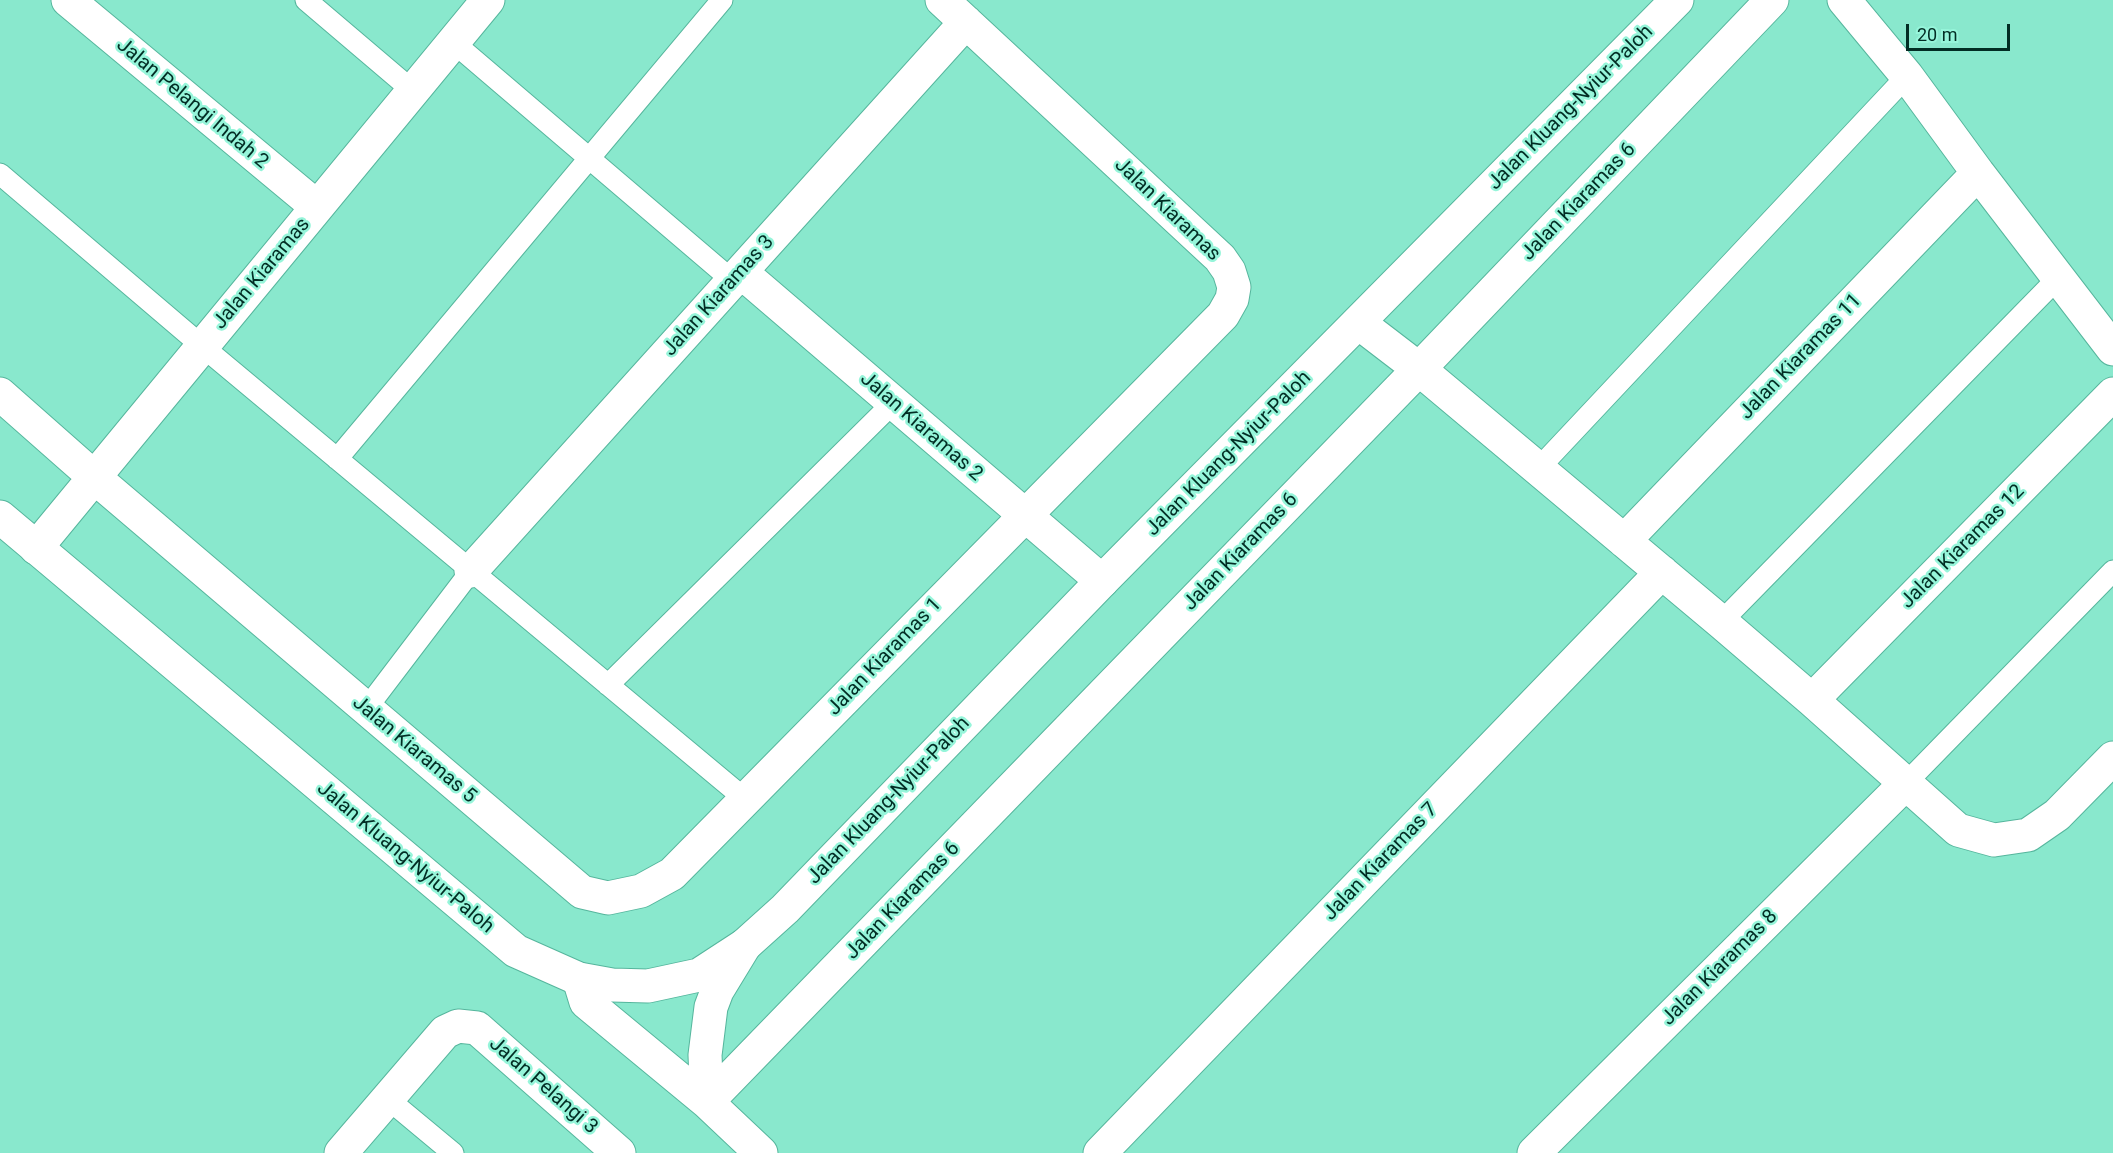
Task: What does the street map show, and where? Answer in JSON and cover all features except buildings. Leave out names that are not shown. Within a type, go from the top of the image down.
[{"type":"street","name":"Jalan Pelangi Indah 2","points":[[68,0],[317,207]]},
{"type":"street","name":"Jalan Kiaramas","points":[[36,548],[488,0]]},
{"type":"street","name":"Jalan Kiaramas","points":[[942,0],[1220,258],[1229,271],[1234,287],[1232,299],[1223,315],[1024,515]]},
{"type":"street","name":"Jalan Kluang-Nyiur-Paloh","points":[[0,517],[516,951],[579,979],[612,985],[648,986],[699,975],[745,945],[802,892],[1102,581],[1677,0]]},
{"type":"street","name":"Jalan Kiaramas 6","points":[[707,1102],[1419,369],[1773,0]]},
{"type":"street","points":[[1844,0],[1907,76],[2057,279],[2113,349]]},
{"type":"street","name":"Jalan Kiaramas 3","points":[[471,571],[966,22]]},
{"type":"street","name":"Jalan Kiaramas 11","points":[[1624,540],[1978,174]]},
{"type":"street","name":"Jalan Kiaramas 2","points":[[737,277],[893,403],[1102,581]]},
{"type":"street","points":[[1359,323],[1419,369],[1662,572],[1812,700],[1958,830],[1994,840],[2028,836],[2057,815],[2113,758]]},
{"type":"street","name":"Jalan Kiaramas 5","points":[[0,394],[366,710],[582,892],[608,898],[641,891],[672,874],[745,799]]},
{"type":"street","name":"Jalan Kiaramas 12","points":[[1812,700],[2113,394]]},
{"type":"street","name":"Jalan Kiaramas 1","points":[[745,799],[1024,515]]},
{"type":"street","name":"Jalan Kiaramas 7","points":[[1101,1153],[1662,572]]},
{"type":"street","name":"Jalan Kiaramas 8","points":[[1534,1153],[1906,783]]},
{"type":"street","points":[[707,1102],[705,1055],[711,1007],[717,991],[745,945]]},
{"type":"street","points":[[579,979],[586,1002],[707,1102],[761,1153]]},
{"type":"street","name":"Jalan Pelangi 3","points":[[341,1153],[445,1032],[458,1026],[477,1028],[618,1153]]},
{"type":"lane","points":[[306,0],[413,91]]},
{"type":"lane","points":[[337,459],[722,0]]},
{"type":"lane","points":[[453,42],[589,158],[737,277]]},
{"type":"lane","points":[[1538,469],[1907,76]]},
{"type":"lane","points":[[0,174],[202,346],[745,799]]},
{"type":"lane","points":[[1721,622],[2057,279]]},
{"type":"lane","points":[[608,685],[893,403]]},
{"type":"lane","points":[[366,710],[471,571]]},
{"type":"lane","points":[[1906,783],[2113,571]]},
{"type":"lane","points":[[388,1099],[453,1153]]}]
